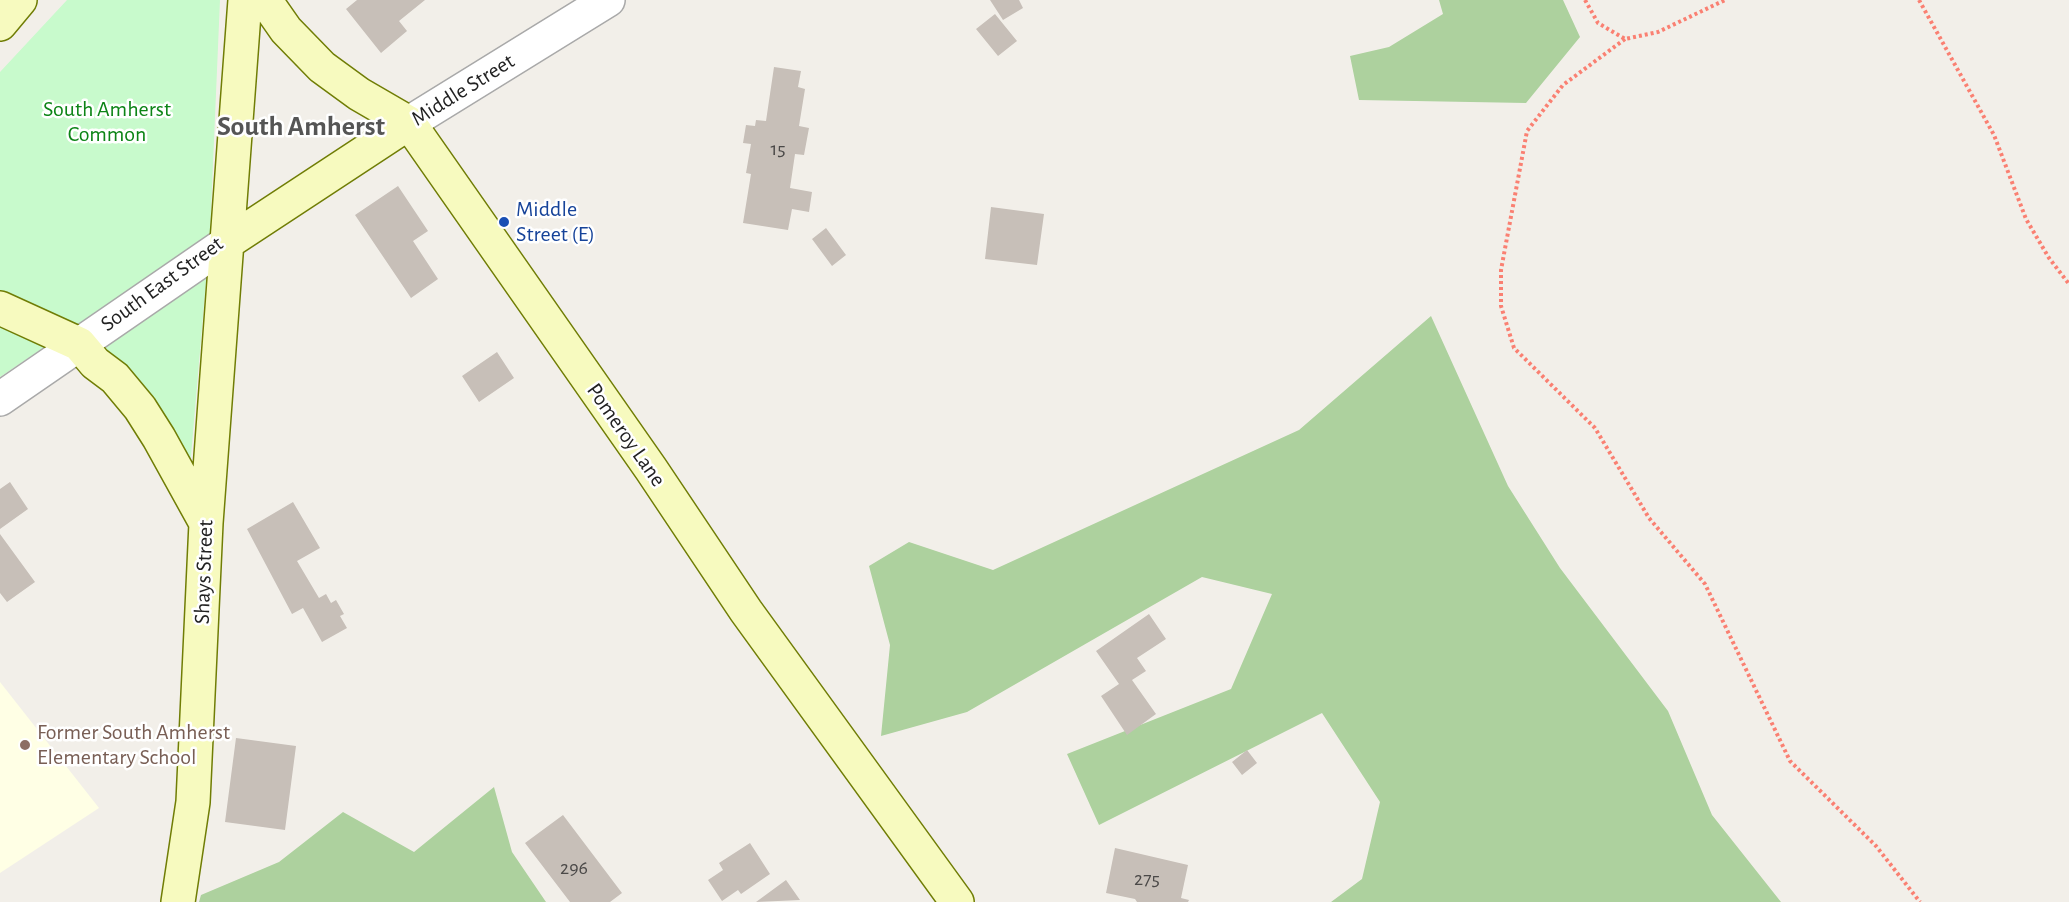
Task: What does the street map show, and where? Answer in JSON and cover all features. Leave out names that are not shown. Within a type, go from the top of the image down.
[{"type":"main road","points":[[0,24],[20,0]]},
{"type":"main road","name":"South East Street","points":[[228,242],[245,0]]},
{"type":"main road","name":"Pomeroy Lane","points":[[265,0],[286,30],[322,67],[359,94],[409,123],[651,469],[746,611],[957,902]]},
{"type":"main road","name":"Middle Street","points":[[228,242],[409,123]]},
{"type":"main road","name":"Shays Street","points":[[178,902],[193,802],[206,523],[228,242]]},
{"type":"main road","name":"South East Street","points":[[0,308],[78,344],[96,363],[115,378],[140,408],[176,465],[206,523]]},
{"type":"street","name":"Middle Street","points":[[409,123],[608,0]]},
{"type":"street","name":"South East Street","points":[[0,399],[228,242]]},
{"type":"path","points":[[1585,0],[1598,23],[1625,39]]},
{"type":"path","points":[[1725,0],[1658,32],[1625,39],[1563,85],[1527,131],[1501,270],[1501,306],[1514,348],[1594,428],[1649,518],[1705,584],[1790,761],[1876,846],[1920,902]]},
{"type":"path","points":[[1919,0],[1994,135],[2026,219],[2049,258],[2069,284]]},
{"type":"shaded area","name":"Former South Amherst Elementary School","points":[[0,682],[99,808],[0,873]]},
{"type":"green space","name":"South Amherst Common","points":[[67,0],[220,0],[210,234],[190,468],[112,356],[79,324],[0,377],[0,72]]},
{"type":"green space","points":[[1439,0],[1563,0],[1580,37],[1526,103],[1359,100],[1350,56],[1389,47],[1443,14]]},
{"type":"green space","points":[[1431,316],[1508,486],[1560,568],[1668,711],[1712,815],[1781,902],[1331,902],[1362,879],[1380,802],[1322,713],[1099,825],[1067,754],[1231,689],[1272,594],[1202,577],[967,712],[881,736],[890,645],[869,566],[909,542],[993,570],[1299,430]]},
{"type":"green space","points":[[494,787],[512,852],[546,902],[199,902],[201,895],[279,862],[343,812],[414,852]]},
{"type":"building","points":[[357,0],[425,0],[399,21],[407,31],[381,53],[346,9]]},
{"type":"building","points":[[990,0],[1019,0],[1023,8],[1003,20]]},
{"type":"building","points":[[995,14],[1017,41],[998,56],[976,29]]},
{"type":"building","points":[[774,67],[801,71],[798,87],[805,89],[799,126],[809,128],[804,155],[795,154],[790,188],[812,192],[809,212],[792,209],[788,230],[743,223],[751,174],[746,173],[751,144],[743,143],[746,125],[755,126],[756,120],[766,121]]},
{"type":"building","points":[[398,186],[428,231],[413,241],[438,279],[411,298],[355,215]]},
{"type":"building","points":[[991,207],[1044,214],[1037,265],[985,259]]},
{"type":"building","points":[[826,228],[846,255],[832,266],[812,239]]},
{"type":"building","points":[[497,352],[514,378],[479,402],[462,376]]},
{"type":"building","points":[[10,482],[28,509],[0,529],[0,489]]},
{"type":"building","points":[[293,502],[320,548],[297,561],[319,598],[326,594],[331,603],[336,600],[344,614],[340,616],[347,628],[322,642],[303,608],[292,614],[247,529]]},
{"type":"building","points":[[0,534],[35,582],[7,602],[0,593]]},
{"type":"building","points":[[1149,614],[1166,639],[1137,658],[1146,671],[1132,680],[1156,714],[1127,735],[1101,696],[1119,684],[1096,651]]},
{"type":"building","points":[[236,738],[296,746],[285,830],[225,822]]},
{"type":"building","points":[[1247,750],[1257,763],[1242,775],[1232,762]]},
{"type":"building","points":[[563,815],[622,893],[610,902],[570,902],[525,843]]},
{"type":"building","points":[[750,843],[770,874],[741,894],[738,890],[722,901],[708,880],[723,870],[719,863]]},
{"type":"building","points":[[1115,848],[1188,865],[1181,898],[1189,900],[1188,902],[1137,902],[1135,899],[1106,893]]},
{"type":"building","points":[[786,880],[800,900],[756,902]]},
{"type":"place","name":"Middle Street (E)","points":[[504,222]]},
{"type":"place","name":"Former South Amherst Elementary School","points":[[25,745]]},
{"type":"district","name":"South Amherst","points":[[301,127]]}]
